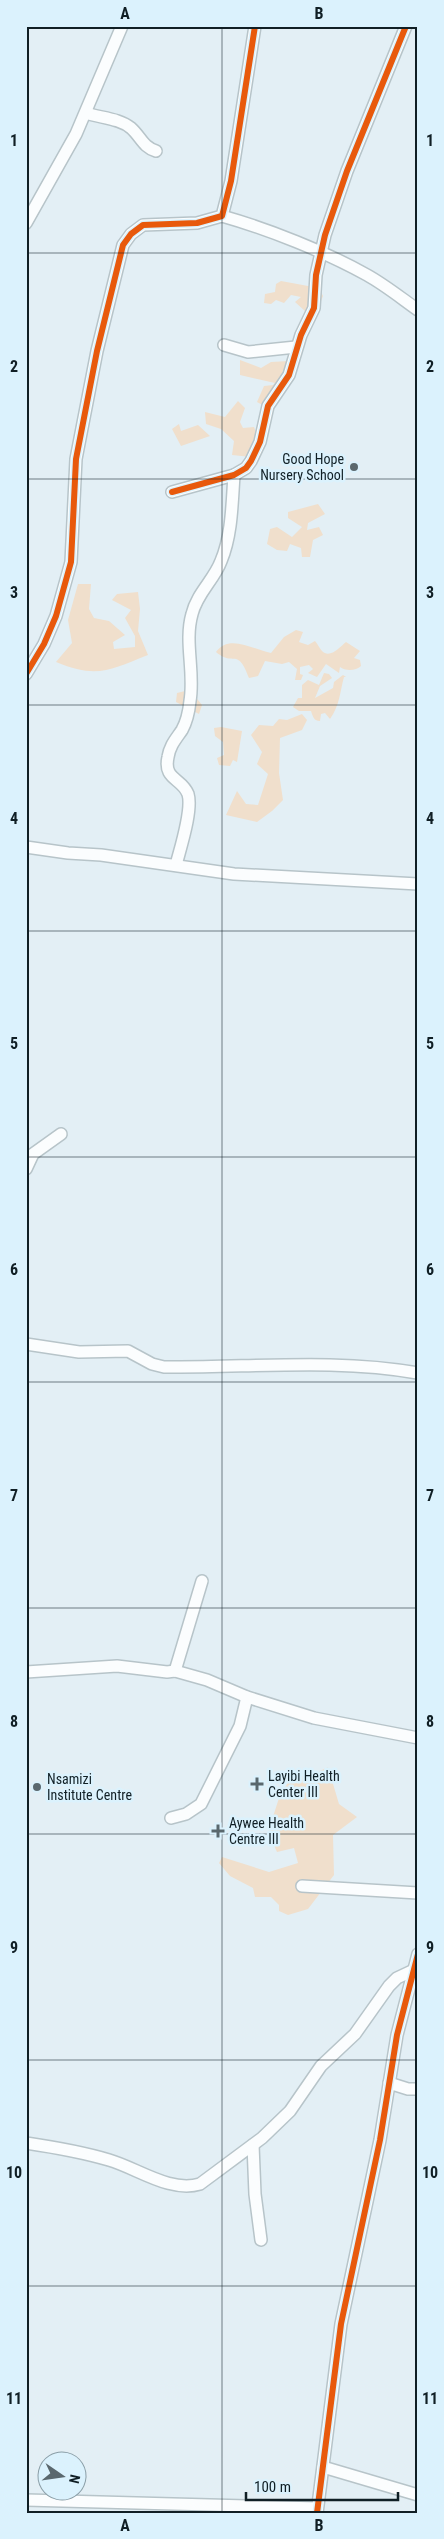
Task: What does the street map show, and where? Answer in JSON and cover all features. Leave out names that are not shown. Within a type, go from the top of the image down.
[{"type":"street","points":[[26,223],[64,158],[86,113],[122,26]]},
{"type":"street","points":[[222,216],[232,181],[255,26]]},
{"type":"street","points":[[172,492],[234,475],[246,468],[251,461],[260,442],[268,406],[289,375],[296,348],[314,308],[320,253],[347,171],[406,26]]},
{"type":"street","points":[[86,113],[120,122],[131,128],[142,144],[156,151]]},
{"type":"street","points":[[26,674],[44,644],[56,616],[71,562],[76,459],[97,350],[123,245],[143,225],[196,223],[222,216],[262,229],[367,275],[418,310]]},
{"type":"street","points":[[224,345],[248,352],[296,348]]},
{"type":"street","points":[[176,865],[187,819],[188,798],[184,788],[170,776],[167,761],[172,744],[187,719],[191,699],[189,642],[192,614],[198,598],[216,574],[222,560],[230,518],[234,475]]},
{"type":"street","points":[[26,847],[234,874],[418,884]]},
{"type":"street","points":[[26,1169],[33,1154],[61,1134]]},
{"type":"street","points":[[26,1344],[79,1352],[128,1351],[152,1364],[164,1367],[335,1364],[380,1366],[418,1373]]},
{"type":"street","points":[[175,1671],[202,1581]]},
{"type":"street","points":[[26,1672],[117,1666],[167,1672],[175,1671],[207,1680],[247,1697],[314,1718],[418,1738]]},
{"type":"street","points":[[171,1818],[186,1814],[201,1804],[240,1726],[247,1697]]},
{"type":"street","points":[[302,1886],[418,1892]]},
{"type":"street","points":[[26,2500],[317,2510],[342,2324],[372,2181],[399,2028],[418,1954]]},
{"type":"street","points":[[26,2143],[110,2160],[169,2183],[193,2186],[200,2184],[253,2145],[296,2104],[320,2066],[355,2034],[393,1981],[414,1970]]},
{"type":"street","points":[[389,2083],[408,2089],[418,2089]]},
{"type":"street","points":[[253,2145],[255,2194],[261,2240]]},
{"type":"street","points":[[323,2466],[418,2495]]},
{"type":"shaded area","points":[[281,281],[319,288],[323,296],[311,326],[301,326],[305,311],[295,302],[301,297],[291,295],[284,303],[276,300],[271,304],[264,303],[265,294],[275,292],[276,284]]},
{"type":"shaded area","points":[[240,360],[261,368],[271,362],[289,361],[284,390],[276,406],[270,409],[257,402],[264,386],[275,383],[240,375]]},
{"type":"shaded area","points":[[238,401],[245,408],[240,422],[243,428],[254,427],[260,442],[251,457],[232,455],[234,441],[221,429],[206,424],[205,412],[225,417]]},
{"type":"shaded area","points":[[179,424],[181,431],[198,425],[210,436],[181,446],[172,429]]},
{"type":"shaded area","points":[[318,504],[325,514],[308,523],[307,530],[319,527],[323,535],[313,540],[310,557],[302,557],[301,548],[290,544],[287,551],[277,550],[267,544],[270,529],[277,527],[292,537],[302,527],[288,518],[288,512]]},
{"type":"shaded area","points":[[78,584],[91,584],[89,609],[94,618],[109,621],[125,635],[113,642],[114,649],[135,647],[135,636],[125,618],[131,610],[112,600],[117,594],[138,592],[140,609],[138,631],[148,655],[103,671],[82,670],[56,662],[72,643],[68,620]]},
{"type":"shaded area","points":[[296,630],[303,632],[299,642],[308,645],[315,641],[321,650],[328,654],[346,642],[360,651],[354,658],[360,660],[361,666],[350,670],[340,667],[339,673],[326,664],[317,677],[308,673],[313,669],[309,665],[300,667],[300,674],[303,675],[301,680],[295,680],[297,669],[289,662],[282,664],[265,661],[258,676],[249,678],[245,668],[238,660],[227,658],[216,652],[221,646],[235,643],[271,653],[284,637]]},
{"type":"shaded area","points":[[324,673],[329,674],[332,678],[320,686],[315,698],[333,688],[334,682],[343,675],[346,677],[344,677],[338,703],[330,719],[325,713],[321,714],[320,721],[318,721],[314,718],[311,711],[299,711],[293,707],[298,698],[302,698],[302,685],[308,680],[319,685]]},
{"type":"shaded area","points":[[185,691],[194,695],[202,705],[199,714],[176,702],[177,693]]},
{"type":"shaded area","points":[[302,714],[307,720],[302,730],[280,738],[279,773],[283,800],[257,822],[226,815],[237,791],[246,804],[258,805],[268,774],[257,764],[262,752],[251,735],[259,725],[273,726],[279,719],[287,720]]},
{"type":"shaded area","points":[[221,727],[242,731],[237,762],[233,760],[230,766],[219,765],[217,758],[224,755],[223,742],[215,736],[214,728]]},
{"type":"shaded area","points":[[328,1767],[339,1804],[357,1817],[333,1835],[334,1875],[308,1909],[288,1915],[279,1911],[279,1905],[271,1897],[255,1897],[253,1888],[230,1876],[219,1863],[222,1857],[269,1872],[298,1863],[294,1848],[277,1852],[268,1832],[280,1795],[293,1775],[308,1777]]},
{"type":"cycle path","points":[[26,674],[44,644],[56,616],[71,562],[76,459],[97,351],[123,245],[131,234],[143,225],[197,223],[222,216],[231,181],[255,26]]},
{"type":"cycle path","points":[[172,492],[234,475],[246,468],[251,461],[260,442],[268,406],[289,375],[301,335],[314,308],[316,275],[325,235],[347,171],[406,26]]},
{"type":"cycle path","points":[[317,2513],[341,2324],[380,2140],[397,2035],[418,1954]]},
{"type":"place","name":"Good Hope Nursery School","points":[[354,467]]},
{"type":"place","name":"Layibi Health Center III","points":[[257,1784]]},
{"type":"place","name":"Nsamizi Institute Centre","points":[[37,1787]]},
{"type":"place","name":"Aywee Health Centre III","points":[[218,1831]]}]
